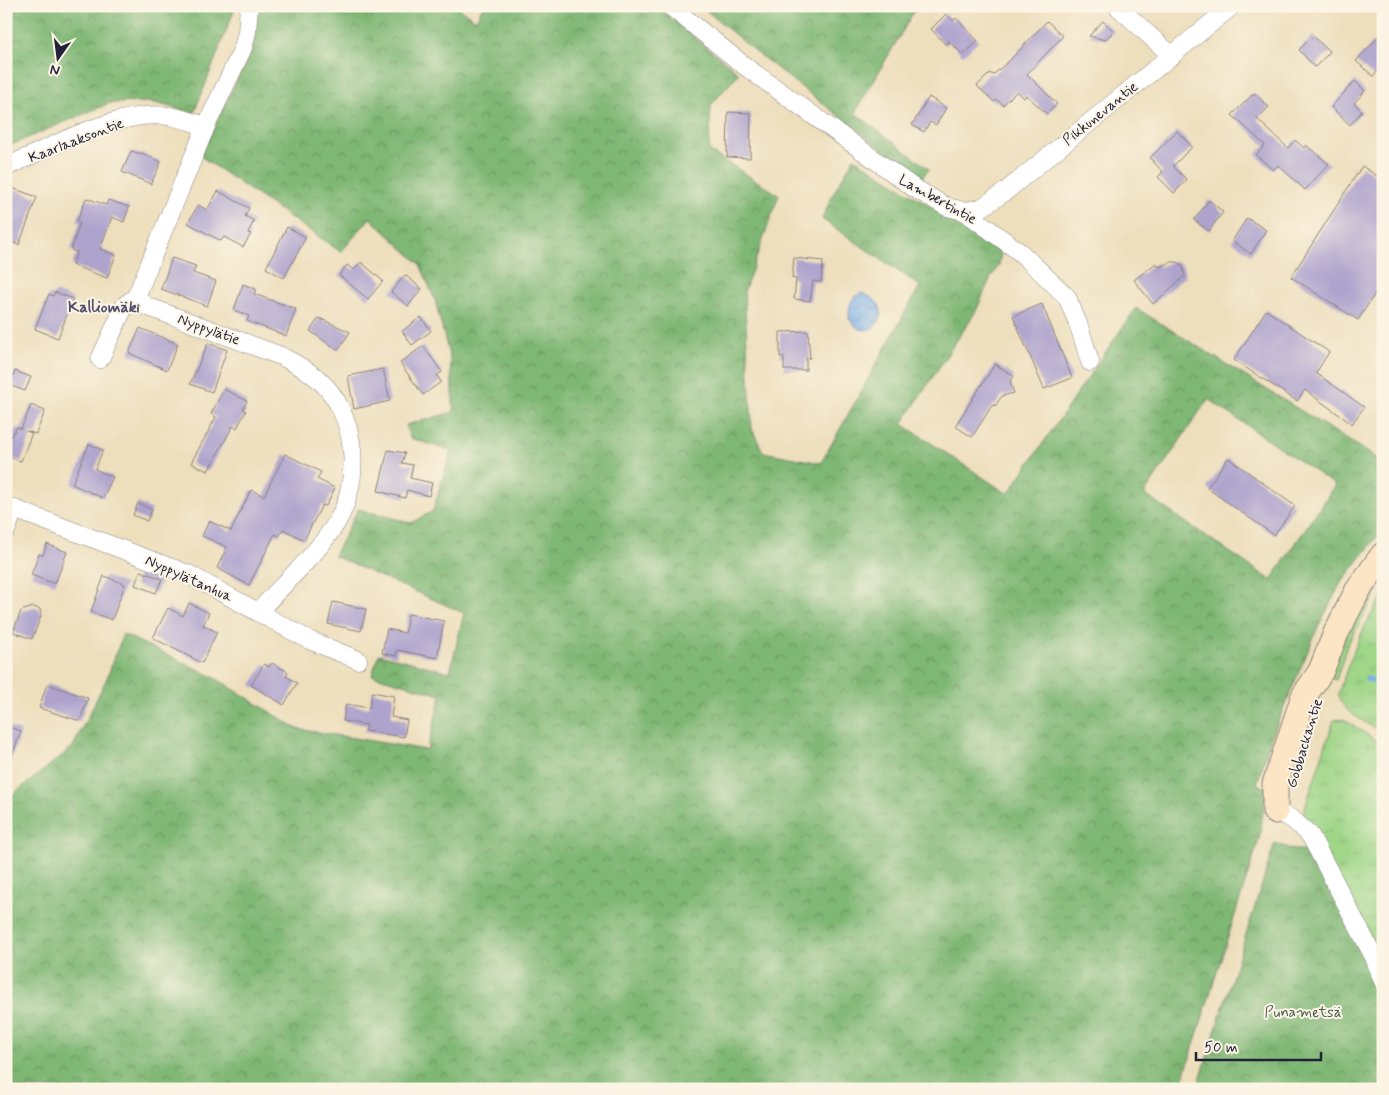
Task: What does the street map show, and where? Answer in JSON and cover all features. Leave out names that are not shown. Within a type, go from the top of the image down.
[{"type":"street","points":[[100,359],[125,305],[136,298],[206,126],[243,48],[247,32],[249,6]]},
{"type":"street","name":"Lambertintie","points":[[670,6],[746,67],[914,188],[947,207],[964,211],[1021,253],[1067,297],[1079,326],[1090,362]]},
{"type":"street","points":[[1117,6],[1172,56]]},
{"type":"street","name":"Pikkunevantie","points":[[964,211],[981,208],[1006,190],[1232,6]]},
{"type":"street","name":"Kaarlaaksontie","points":[[6,167],[66,140],[122,120],[149,116],[168,116],[206,126]]},
{"type":"street","name":"Nyppylätie","points":[[136,298],[146,306],[298,364],[324,386],[342,414],[348,429],[353,469],[348,499],[332,529],[260,611]]},
{"type":"street","points":[[6,530],[10,508]]},
{"type":"street","name":"Nyppylätanhua","points":[[10,508],[174,568],[260,611],[309,640],[358,660]]},
{"type":"street","name":"Gobbackantie","points":[[1275,812],[1275,784],[1304,696],[1321,671],[1346,613],[1383,555]]},
{"type":"street","points":[[1275,812],[1292,819],[1310,835],[1374,956],[1383,981]]},
{"type":"green space","points":[[6,6],[236,6],[194,113],[151,102],[110,103],[6,147]]},
{"type":"green space","points":[[255,6],[456,6],[476,20],[483,6],[656,6],[739,73],[711,105],[709,151],[779,195],[744,292],[752,429],[763,452],[821,463],[920,286],[822,219],[833,194],[854,158],[1001,251],[999,265],[990,279],[976,311],[902,424],[1008,494],[1136,308],[1383,462],[1383,529],[1341,583],[1318,627],[1271,738],[1257,784],[1267,788],[1259,839],[1180,1089],[6,1089],[6,800],[73,747],[107,678],[123,634],[212,676],[298,729],[427,750],[441,695],[372,675],[379,654],[450,672],[464,613],[334,556],[358,509],[411,523],[433,511],[451,451],[410,438],[406,425],[454,412],[450,359],[435,300],[420,264],[370,218],[341,252],[200,156],[253,47]],"holes":[[[1208,399],[1335,485],[1271,580],[1144,494]]]},
{"type":"green space","points":[[701,6],[917,6],[855,113],[929,169],[921,179],[757,53]]},
{"type":"green space","points":[[1383,570],[1383,581],[1347,645],[1336,680],[1331,678],[1335,656]]},
{"type":"green space","points":[[1383,596],[1383,733],[1350,712],[1340,701],[1338,694],[1363,631]]},
{"type":"green space","points":[[1343,719],[1383,745],[1383,951],[1376,946],[1302,816],[1334,720]]},
{"type":"green space","name":"Punametsä","points":[[1275,843],[1294,850],[1310,850],[1366,952],[1383,1010],[1383,1089],[1197,1089]]},
{"type":"water","points":[[861,293],[872,298],[879,305],[881,312],[877,324],[865,330],[858,328],[849,319],[851,304],[854,298]]},
{"type":"building","points":[[946,14],[953,21],[956,18],[978,41],[963,55],[949,41],[946,45],[931,29]]},
{"type":"building","points":[[1047,21],[1063,36],[1027,74],[1057,104],[1047,114],[1026,95],[1024,98],[1017,91],[1003,105],[997,100],[994,102],[977,86],[990,73],[993,75],[1011,59]]},
{"type":"building","points":[[1103,21],[1114,31],[1105,40],[1089,36]]},
{"type":"building","points":[[1383,32],[1383,65],[1373,76],[1356,61]]},
{"type":"building","points":[[1313,36],[1330,52],[1315,67],[1299,50]]},
{"type":"building","points":[[1355,81],[1365,91],[1354,103],[1362,111],[1350,125],[1331,107]]},
{"type":"building","points":[[1254,93],[1269,107],[1257,119],[1288,148],[1295,140],[1304,148],[1306,145],[1329,164],[1305,190],[1278,165],[1273,170],[1256,155],[1265,145],[1232,115]]},
{"type":"building","points":[[929,97],[946,108],[936,125],[930,122],[924,132],[912,125]]},
{"type":"building","points":[[728,112],[751,113],[750,158],[727,157]]},
{"type":"building","points":[[1177,131],[1192,147],[1173,166],[1187,180],[1174,193],[1158,177],[1163,172],[1150,158]]},
{"type":"building","points":[[131,151],[142,153],[161,162],[151,184],[122,172]]},
{"type":"building","points":[[1362,166],[1383,180],[1383,281],[1358,320],[1291,277]]},
{"type":"building","points":[[12,188],[37,197],[19,245],[6,240],[6,191],[10,192]]},
{"type":"building","points":[[218,191],[249,208],[245,216],[254,221],[248,233],[251,234],[243,247],[224,237],[221,241],[188,223],[198,205],[207,210]]},
{"type":"building","points":[[86,198],[106,205],[108,200],[129,207],[124,222],[112,217],[100,249],[116,255],[107,278],[72,265],[77,252],[71,250],[80,222],[77,221]]},
{"type":"building","points":[[1209,200],[1223,212],[1209,231],[1194,220]]},
{"type":"building","points":[[1247,218],[1266,230],[1251,254],[1232,241]]},
{"type":"building","points":[[287,227],[306,237],[284,278],[266,268]]},
{"type":"building","points":[[172,258],[196,266],[193,273],[216,281],[207,306],[161,289]]},
{"type":"building","points":[[794,258],[823,261],[821,282],[813,281],[810,301],[794,299],[796,279],[792,278]]},
{"type":"building","points":[[361,262],[383,281],[368,299],[339,275],[347,265],[354,270]]},
{"type":"building","points":[[1171,262],[1178,262],[1183,267],[1185,276],[1153,304],[1134,280],[1156,263],[1159,267]]},
{"type":"building","points":[[405,275],[422,289],[408,306],[391,292]]},
{"type":"building","points":[[243,284],[256,289],[254,294],[296,309],[286,336],[247,321],[249,316],[234,310]]},
{"type":"building","points":[[55,292],[73,299],[58,338],[35,329],[49,294],[53,296]]},
{"type":"building","points":[[1042,304],[1072,378],[1044,389],[1013,316]]},
{"type":"building","points":[[1266,310],[1329,352],[1316,373],[1364,407],[1352,424],[1305,390],[1297,401],[1234,360]]},
{"type":"building","points":[[421,317],[431,331],[412,345],[402,331]]},
{"type":"building","points":[[319,318],[350,332],[338,350],[310,331]]},
{"type":"building","points":[[140,328],[178,344],[167,370],[129,353]]},
{"type":"building","points":[[808,331],[810,358],[806,358],[806,370],[784,370],[784,357],[780,357],[780,332]]},
{"type":"building","points":[[208,343],[227,350],[212,392],[190,384]]},
{"type":"building","points":[[423,346],[442,372],[437,375],[441,382],[423,395],[400,363]]},
{"type":"building","points":[[995,364],[1014,376],[1010,382],[1014,393],[1002,396],[995,406],[993,404],[972,437],[955,426]]},
{"type":"building","points":[[383,369],[390,401],[354,409],[348,376]]},
{"type":"building","points":[[15,371],[31,377],[25,391],[9,385]]},
{"type":"building","points":[[224,389],[247,401],[243,409],[246,411],[237,428],[233,426],[208,471],[191,463],[216,417],[211,414]]},
{"type":"building","points":[[31,405],[45,411],[36,434],[26,431],[32,433],[21,461],[6,456],[6,444],[17,427],[21,429]]},
{"type":"building","points":[[89,444],[103,450],[95,469],[113,477],[103,498],[72,484]]},
{"type":"building","points":[[388,450],[405,453],[402,463],[413,465],[410,478],[432,483],[429,496],[407,490],[405,498],[378,491]]},
{"type":"building","points":[[285,454],[321,472],[317,479],[335,488],[326,506],[322,505],[304,540],[283,529],[279,536],[275,534],[249,585],[217,568],[227,547],[202,536],[209,521],[231,531],[251,490],[264,496]]},
{"type":"building","points":[[1228,458],[1295,506],[1274,535],[1207,488]]},
{"type":"building","points":[[138,503],[152,510],[147,521],[133,515]]},
{"type":"building","points":[[47,544],[67,552],[55,584],[31,575],[39,554],[43,555]]},
{"type":"building","points":[[140,571],[162,579],[156,593],[135,585]]},
{"type":"building","points":[[104,576],[125,584],[112,620],[91,612]]},
{"type":"building","points":[[333,602],[366,609],[361,631],[328,624]]},
{"type":"building","points":[[189,603],[209,613],[203,625],[217,632],[202,663],[153,638],[168,608],[183,616]]},
{"type":"building","points":[[33,607],[40,609],[41,616],[32,639],[13,632],[21,611]]},
{"type":"building","points":[[408,614],[444,621],[437,658],[397,650],[396,656],[382,653],[387,629],[405,633]]},
{"type":"building","points":[[272,663],[288,672],[286,676],[297,683],[284,705],[251,685],[264,664],[269,667]]},
{"type":"building","points":[[47,684],[88,698],[80,721],[39,708]]},
{"type":"building","points":[[372,692],[394,696],[391,717],[407,720],[404,737],[365,731],[367,725],[343,721],[346,704],[369,708]]},
{"type":"building","points":[[6,726],[21,731],[8,767],[6,767]]},
{"type":"waterway","points":[[1367,679],[1383,684]]},
{"type":"district","name":"Kalliomäki","points":[[104,306]]}]
